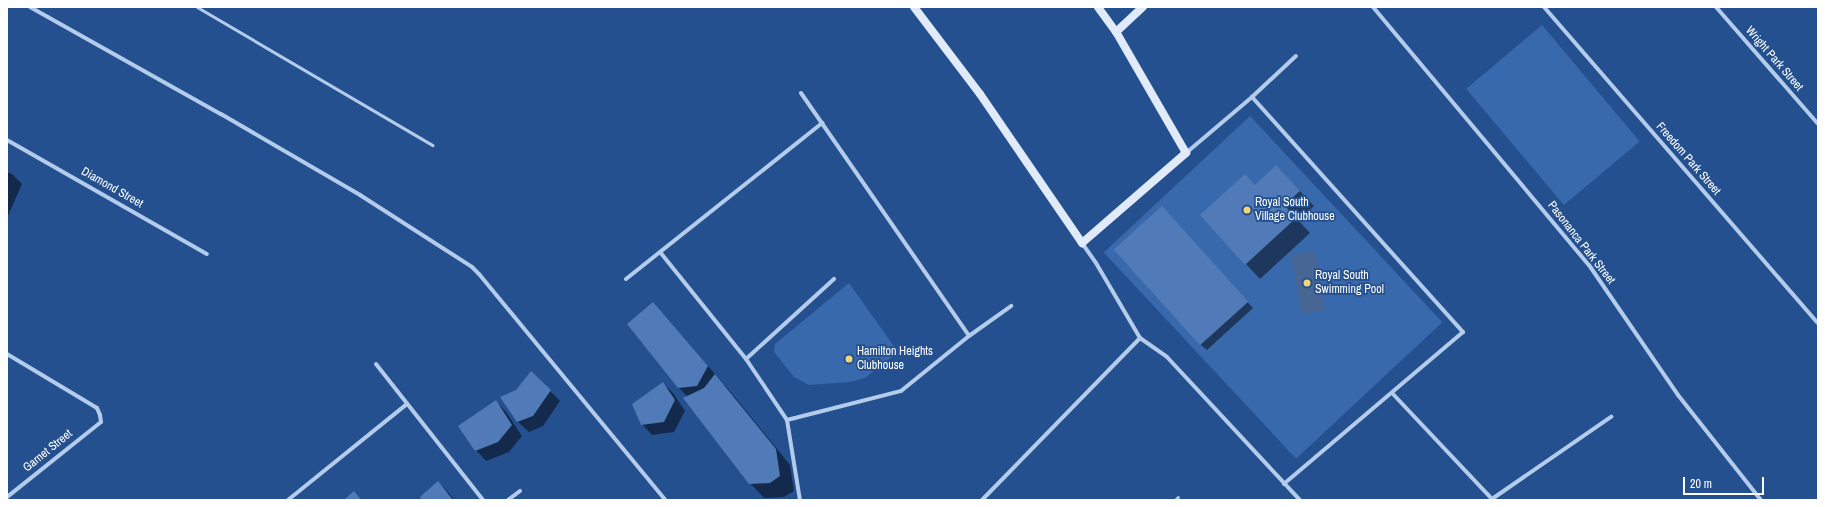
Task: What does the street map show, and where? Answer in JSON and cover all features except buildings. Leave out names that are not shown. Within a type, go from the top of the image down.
[{"type":"street","points":[[30,7],[221,114],[346,188],[472,268],[479,274],[665,500]]},
{"type":"street","points":[[914,7],[980,94],[1096,263],[1140,338],[1167,357],[1300,500]]},
{"type":"street","points":[[1098,7],[1116,32],[1186,153]]},
{"type":"street","points":[[1116,32],[1143,7]]},
{"type":"street","name":"Pasonanca Park Street","points":[[1373,7],[1589,265],[1678,394],[1761,500]]},
{"type":"street","name":"Freedom Park Street","points":[[1544,7],[1818,323]]},
{"type":"street","name":"Wright Park Street","points":[[1716,7],[1818,124]]},
{"type":"street","points":[[1082,244],[1296,56]]},
{"type":"street","points":[[801,94],[969,336]]},
{"type":"street","points":[[1252,96],[1463,332],[1284,484]]},
{"type":"street","points":[[626,279],[822,123]]},
{"type":"street","name":"Diamond Street","points":[[7,140],[207,254]]},
{"type":"street","points":[[660,252],[746,359],[787,420],[800,500]]},
{"type":"street","points":[[746,359],[834,279]]},
{"type":"street","points":[[787,420],[901,392],[969,336],[1010,306]]},
{"type":"street","points":[[982,500],[1140,338]]},
{"type":"street","name":"Garnet Street","points":[[7,354],[97,408],[100,415],[100,422],[7,497]]},
{"type":"street","points":[[376,364],[483,500]]},
{"type":"street","points":[[1392,393],[1492,499],[1610,417]]},
{"type":"street","points":[[288,500],[407,404]]},
{"type":"street","points":[[508,500],[520,491]]},
{"type":"lane","points":[[197,7],[432,145]]},
{"type":"lane","points":[[1175,500],[1178,497]]},
{"type":"shaded area","points":[[1542,25],[1640,141],[1564,205],[1466,89]]},
{"type":"shaded area","points":[[1250,116],[1442,322],[1296,459],[1104,252]]},
{"type":"shaded area","name":"Royal South Swimming Pool","points":[[1314,251],[1324,310],[1302,314],[1291,255]]},
{"type":"shaded area","points":[[849,283],[898,352],[865,378],[850,382],[809,385],[794,377],[774,352],[775,344]]},
{"type":"place","name":"Royal South Village Clubhouse","points":[[1247,210]]},
{"type":"place","name":"Royal South Swimming Pool","points":[[1307,283]]},
{"type":"place","name":"Hamilton Heights Clubhouse","points":[[849,359]]}]
